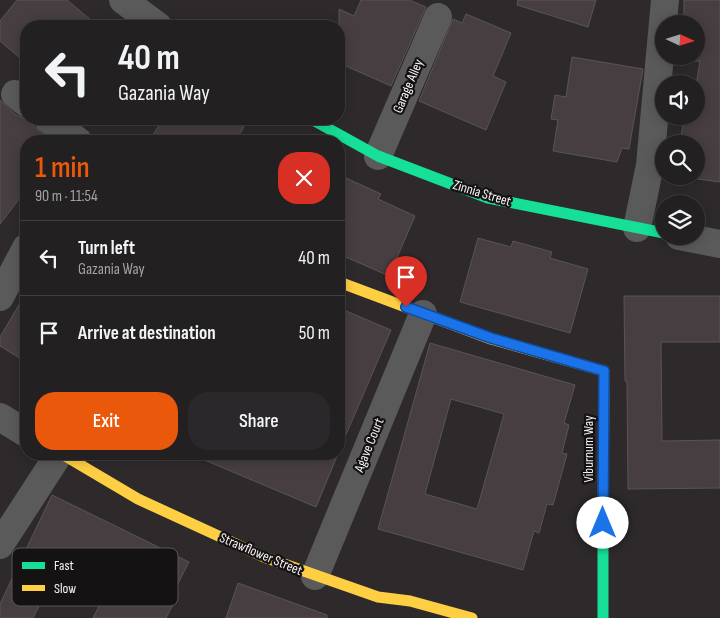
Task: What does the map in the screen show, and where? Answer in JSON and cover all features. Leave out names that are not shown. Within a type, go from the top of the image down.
[{"type":"street","points":[[123,0],[156,15]]},
{"type":"street","points":[[637,228],[650,165],[665,0]]},
{"type":"street","name":"Garage Alley","points":[[378,156],[438,17]]},
{"type":"street","points":[[56,125],[70,135]]},
{"type":"street","name":"Zinnia Street","points":[[322,125],[340,135]]},
{"type":"street","name":"Zinnia Street","points":[[345,138],[378,156],[488,198],[655,231]]},
{"type":"street","points":[[705,241],[720,244]]},
{"type":"street","points":[[0,297],[20,259]]},
{"type":"street","points":[[345,284],[423,314]]},
{"type":"street","name":"Viburnum Way","points":[[423,314],[491,338],[604,371],[603,618]]},
{"type":"street","name":"Agave Court","points":[[315,576],[423,314]]},
{"type":"street","points":[[0,417],[20,429]]},
{"type":"street","points":[[0,545],[56,460]]},
{"type":"street","name":"Strawflower Street","points":[[71,460],[138,498],[264,557],[378,597],[408,610],[472,618]]},
{"type":"building","points":[[17,0],[67,0],[91,20],[20,20],[20,58],[0,41],[0,21]]},
{"type":"building","points":[[361,0],[409,0],[426,7],[391,86],[345,66],[345,20],[339,20],[339,9],[354,16]]},
{"type":"building","points":[[518,0],[596,0],[588,27],[517,5]]},
{"type":"building","points":[[684,0],[720,0],[720,182],[705,180],[705,135],[681,135],[683,125],[705,125],[705,75],[698,75],[699,65],[705,65],[705,15],[684,15]]},
{"type":"building","points":[[466,14],[511,33],[493,76],[506,82],[486,130],[419,101],[453,19],[462,23]]},
{"type":"building","points":[[572,57],[643,69],[629,149],[622,148],[617,162],[553,151],[558,120],[551,119],[555,95],[566,97]]},
{"type":"building","points":[[0,100],[20,116],[20,125],[33,125],[45,135],[20,135],[20,198],[0,224]]},
{"type":"building","points":[[159,125],[241,125],[244,127],[239,135],[153,135]]},
{"type":"building","points":[[346,178],[381,194],[378,199],[415,216],[389,276],[345,257]]},
{"type":"building","points":[[478,238],[511,247],[513,241],[552,252],[550,258],[588,269],[570,333],[460,302]]},
{"type":"building","points":[[624,296],[720,296],[720,342],[661,342],[662,441],[720,440],[720,488],[628,489]]},
{"type":"building","points":[[20,303],[20,358],[0,346],[0,337]]},
{"type":"building","points":[[345,311],[391,330],[345,437]]},
{"type":"building","points":[[430,343],[575,385],[564,423],[569,425],[562,453],[567,454],[553,505],[547,504],[539,533],[534,531],[523,570],[378,529]],"holes":[[[451,399],[504,414],[477,509],[425,494]]]},
{"type":"building","points":[[204,460],[336,460],[316,507]]},
{"type":"building","points":[[52,495],[160,548],[27,548]]},
{"type":"building","points":[[178,557],[189,562],[178,583]]},
{"type":"building","points":[[12,579],[12,606],[39,606],[33,618],[0,618],[0,604]]},
{"type":"building","points":[[238,583],[327,615],[327,618],[226,618]]},
{"type":"building","points":[[99,606],[172,606],[166,618],[93,618]]},
{"type":"traffic: fast","points":[[322,125],[340,135]]},
{"type":"traffic: fast","points":[[345,138],[378,156],[488,198],[655,231]]},
{"type":"traffic: fast","points":[[603,521],[603,618]]},
{"type":"traffic: slow","points":[[345,284],[491,339],[604,371],[603,521]]},
{"type":"traffic: slow","points":[[72,460],[138,499],[264,557],[378,597],[410,601],[472,618]]},
{"type":"route","points":[[406,307],[491,338],[604,371],[603,523]]}]
